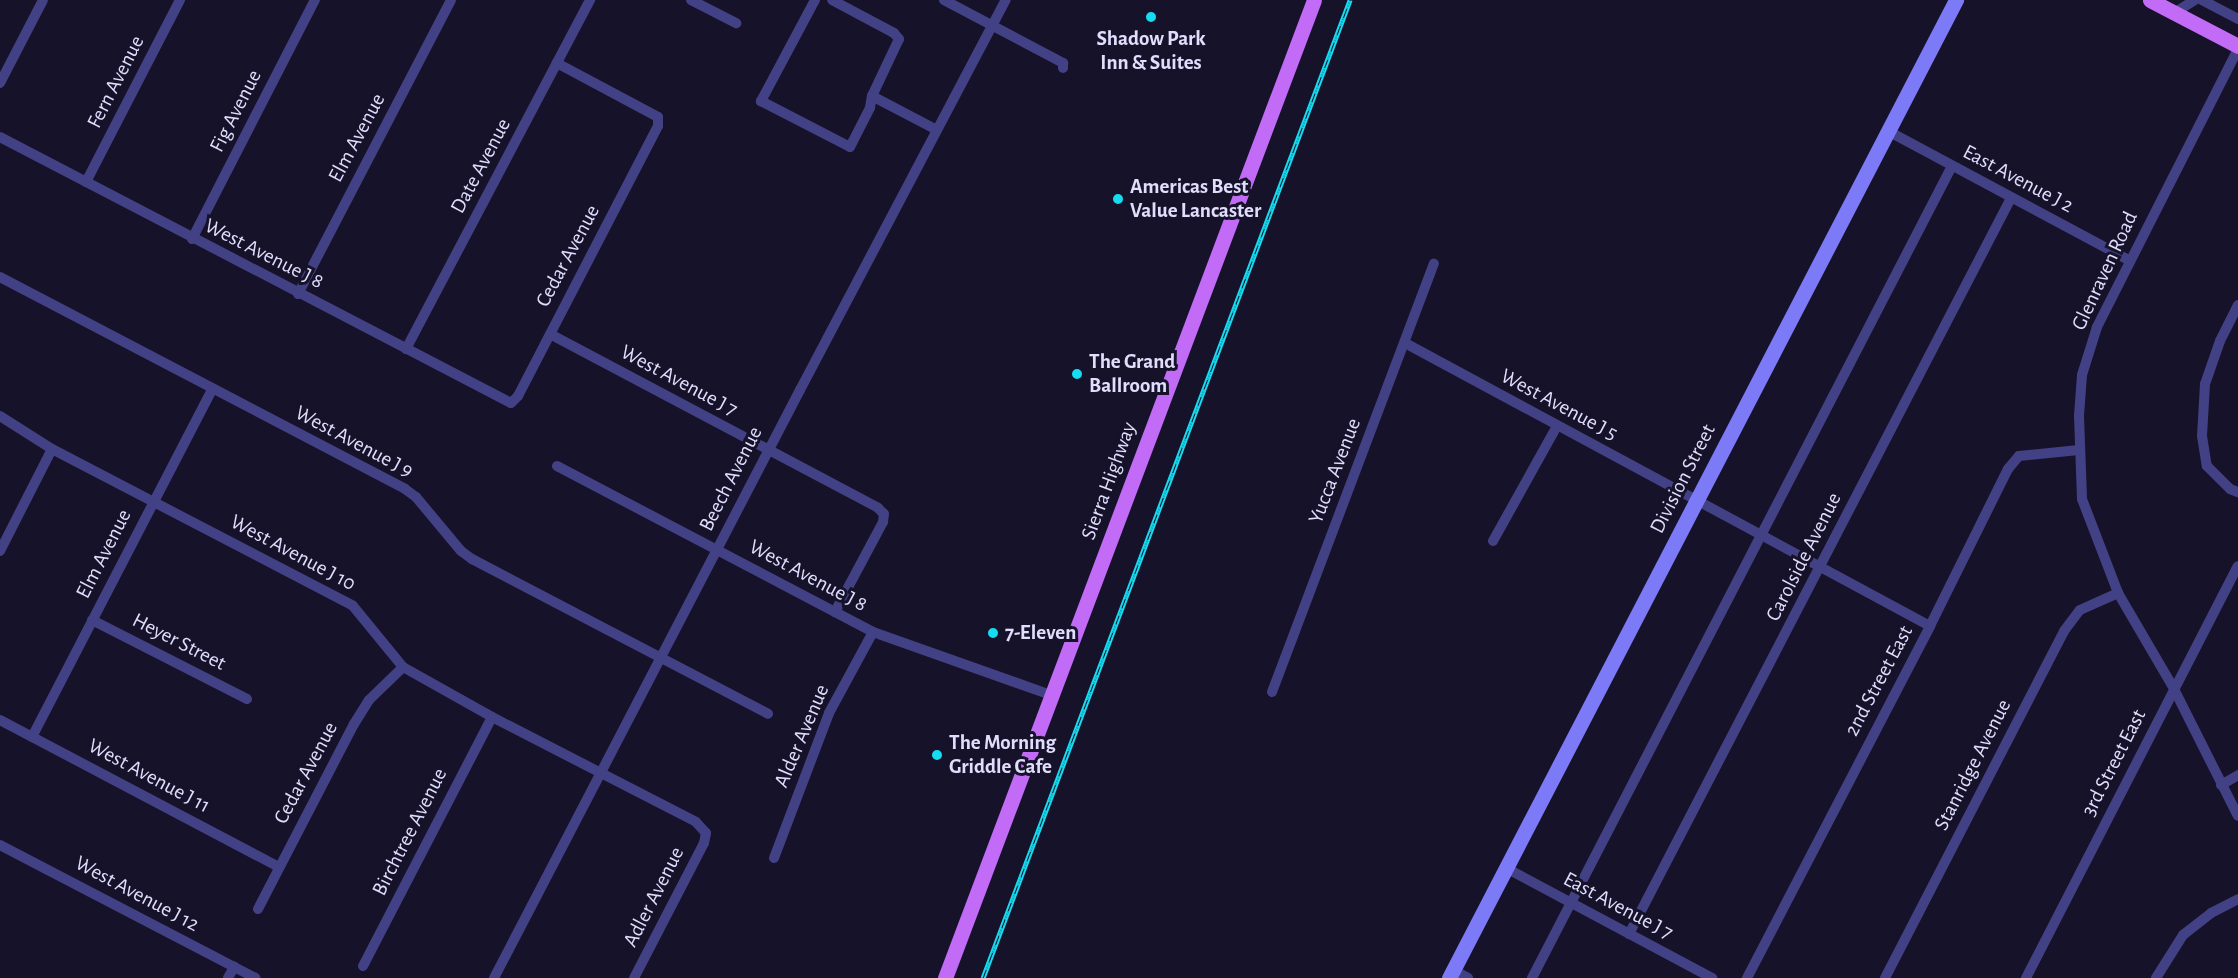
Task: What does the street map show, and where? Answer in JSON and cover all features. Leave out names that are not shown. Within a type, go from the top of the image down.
[{"type":"main road","name":"Sierra Highway","points":[[945,978],[1314,0]]},
{"type":"main road","name":"Division Street","points":[[1451,974],[1956,0]]},
{"type":"main road","points":[[2150,0],[2238,48]]},
{"type":"street","points":[[0,83],[43,0]]},
{"type":"street","name":"Fern Avenue","points":[[86,182],[180,0]]},
{"type":"street","name":"Fig Avenue","points":[[192,239],[315,0]]},
{"type":"street","name":"Elm Avenue","points":[[298,294],[451,0]]},
{"type":"street","name":"Date Avenue","points":[[406,349],[590,0]]},
{"type":"street","points":[[691,0],[736,23]]},
{"type":"street","points":[[815,0],[761,101],[850,147],[870,108],[872,96],[899,39],[894,33],[832,0]]},
{"type":"street","points":[[944,0],[1063,63],[1063,68]]},
{"type":"street","name":"Beech Avenue","points":[[494,978],[1006,0]]},
{"type":"street","points":[[2174,13],[2195,0]]},
{"type":"street","points":[[2202,0],[2238,19]]},
{"type":"street","name":"Glenraven Road","points":[[2238,48],[2233,71],[2129,261],[2097,327],[2082,375],[2079,450],[2082,499],[2118,593],[2174,689],[2238,816]]},
{"type":"street","name":"Cedar Avenue","points":[[511,403],[518,396],[658,126],[658,117],[557,63]]},
{"type":"street","points":[[872,96],[937,130]]},
{"type":"street","name":"East Avenue J 2","points":[[1888,131],[2129,261]]},
{"type":"street","name":"West Avenue J 8","points":[[0,137],[192,239],[511,403]]},
{"type":"street","points":[[1532,978],[1952,166]]},
{"type":"street","name":"Carolside Avenue","points":[[1629,934],[2011,198]]},
{"type":"street","name":"Yucca Avenue","points":[[1272,692],[1434,264]]},
{"type":"street","name":"West Avenue J 9","points":[[0,277],[405,489],[416,497],[461,551],[472,559],[768,714]]},
{"type":"street","points":[[2238,305],[2220,341],[2205,384],[2202,436],[2207,466],[2230,489],[2238,492]]},
{"type":"street","name":"West Avenue J 7","points":[[550,334],[884,514],[883,522],[835,612]]},
{"type":"street","name":"West Avenue J 5","points":[[1405,343],[1930,626]]},
{"type":"street","name":"Elm Avenue","points":[[32,737],[212,390]]},
{"type":"street","name":"West Avenue J 10","points":[[0,416],[52,449],[353,606],[403,667],[492,717],[696,822],[706,833]]},
{"type":"street","points":[[1493,541],[1557,426]]},
{"type":"street","points":[[0,551],[52,449]]},
{"type":"street","name":"2nd Street East","points":[[1747,978],[1930,626],[2008,469],[2019,456],[2079,450]]},
{"type":"street","name":"West Avenue J 8","points":[[557,466],[873,632],[1052,695]]},
{"type":"street","name":"3rd Street East","points":[[2026,978],[2238,566]]},
{"type":"street","name":"Stanridge Avenue","points":[[1885,978],[2064,631],[2080,610],[2118,593]]},
{"type":"street","name":"Heyer Street","points":[[92,620],[247,699]]},
{"type":"street","name":"Alder Avenue","points":[[774,858],[829,713],[873,632]]},
{"type":"street","name":"Cedar Avenue","points":[[258,909],[369,700],[403,667]]},
{"type":"street","name":"Birchtree Avenue","points":[[363,966],[492,717]]},
{"type":"street","name":"West Avenue J 11","points":[[0,720],[279,867]]},
{"type":"street","points":[[2221,785],[2238,775]]},
{"type":"street","name":"Adler Avenue","points":[[634,978],[704,843],[706,833]]},
{"type":"street","name":"West Avenue J 12","points":[[0,845],[256,978]]},
{"type":"street","name":"East Avenue J 7","points":[[1506,868],[1712,978]]},
{"type":"street","points":[[2156,978],[2183,935],[2211,913],[2238,899]]},
{"type":"street","points":[[228,978],[234,967]]},
{"type":"street","points":[[1451,974],[1468,978]]},
{"type":"railway","points":[[983,978],[1350,0]]},
{"type":"place","name":"Shadow Park Inn & Suites","points":[[1151,17]]},
{"type":"place","name":"Americas Best Value Lancaster","points":[[1118,199]]},
{"type":"place","name":"The Grand Ballroom","points":[[1077,374]]},
{"type":"place","name":"7-Eleven","points":[[993,633]]},
{"type":"place","name":"The Morning Griddle Cafe","points":[[937,755]]}]
